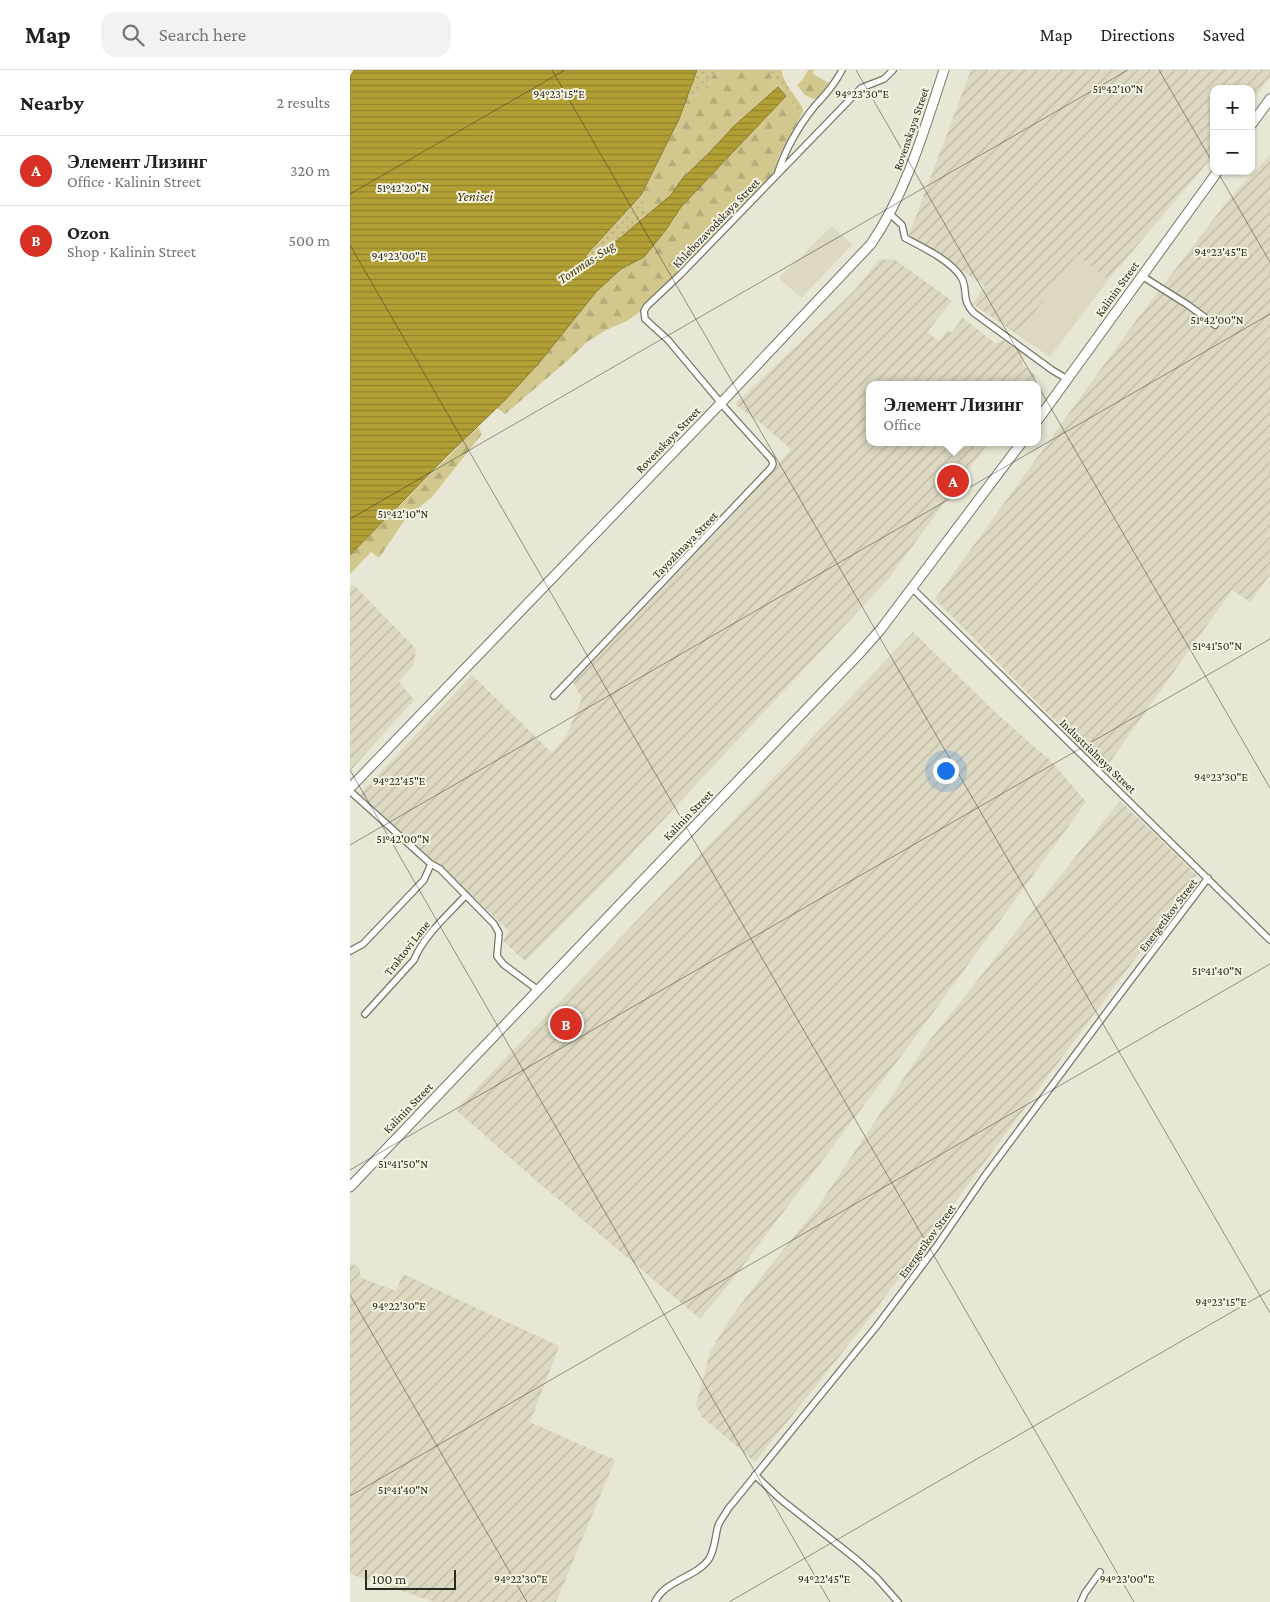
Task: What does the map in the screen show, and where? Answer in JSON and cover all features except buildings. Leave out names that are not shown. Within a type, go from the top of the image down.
[{"type":"main road","name":"Rovenskaya Street","points":[[350,789],[871,244],[890,214],[907,179],[944,70]]},
{"type":"main road","points":[[1255,120],[1270,99]]},
{"type":"main road","name":"Kalinin Street","points":[[1041,415],[1215,175]]},
{"type":"main road","name":"Kalinin Street","points":[[350,1187],[833,682],[881,629],[1019,446]]},
{"type":"street","points":[[776,177],[790,144],[813,108],[829,92],[842,70]]},
{"type":"street","name":"Khlebozavodskaya Street","points":[[721,403],[668,340],[645,319],[644,311],[861,88],[884,79],[893,70]]},
{"type":"street","points":[[890,214],[902,225],[905,238],[932,252],[955,270],[961,278],[964,287],[964,298],[968,307],[974,313],[1067,379]]},
{"type":"street","points":[[1142,276],[1188,305],[1215,325]]},
{"type":"street","name":"Tayozhnaya Street","points":[[554,696],[771,468],[772,460],[721,403]]},
{"type":"street","name":"Industrialnaya Street","points":[[911,587],[1270,940]]},
{"type":"street","points":[[350,789],[431,864],[440,868],[494,924],[499,933],[497,956],[503,964],[538,990]]},
{"type":"street","points":[[350,951],[363,944],[424,880],[431,864]]},
{"type":"street","name":"Energetikov Street","points":[[655,1602],[669,1586],[696,1570],[708,1560],[715,1543],[718,1526],[728,1509],[876,1327],[936,1247],[984,1177],[1208,878]]},
{"type":"street","name":"Traktovi Lane","points":[[365,1014],[414,960],[418,950],[431,933],[466,895]]},
{"type":"street","points":[[755,1474],[779,1498],[856,1559],[876,1577],[898,1602]]},
{"type":"street","points":[[1084,1601],[1085,1593],[1100,1572]]},
{"type":"shaded area","points":[[971,70],[1270,70],[1270,77],[1255,98],[1255,85],[1210,85],[1210,160],[1108,280],[1077,255],[1018,335],[973,304],[985,286],[909,235]]},
{"type":"shaded area","points":[[1270,155],[1270,575],[1250,602],[1232,590],[1104,770],[935,599],[1135,322],[1229,199],[1251,175],[1255,175],[1255,171]]},
{"type":"shaded area","points":[[832,226],[852,245],[801,298],[779,278]]},
{"type":"shaded area","points":[[1077,255],[1108,280],[1050,357],[1018,335]]},
{"type":"shaded area","points":[[894,259],[952,301],[927,332],[939,341],[947,331],[952,332],[963,318],[996,344],[1003,340],[1021,353],[1023,365],[1037,376],[1034,381],[866,381],[866,446],[986,446],[889,578],[620,866],[525,961],[503,941],[509,931],[360,794],[472,675],[552,753],[567,735],[582,698],[573,682],[760,486],[791,449],[735,404],[855,290],[879,260]]},
{"type":"shaded area","points":[[354,585],[416,649],[414,664],[399,682],[414,700],[350,771],[350,586]]},
{"type":"shaded area","points":[[913,632],[995,712],[1052,762],[1086,802],[914,1039],[729,1284],[700,1319],[456,1110]]},
{"type":"shaded area","points":[[1120,801],[1197,875],[862,1328],[755,1462],[701,1416],[696,1405],[710,1352],[731,1317],[815,1211],[926,1045]]},
{"type":"shaded area","points":[[350,1263],[359,1267],[361,1278],[396,1291],[403,1274],[559,1346],[530,1422],[615,1460],[556,1602],[435,1602],[350,1574]]},
{"type":"green space","points":[[697,70],[714,70],[708,89],[686,100]]},
{"type":"green space","points":[[714,70],[769,70],[773,81],[778,87],[734,126],[682,179],[671,195],[648,215],[641,195],[679,119],[686,100],[708,89]]},
{"type":"green space","points":[[769,70],[781,70],[788,86],[803,109],[802,114],[773,81]]},
{"type":"green space","points":[[808,70],[814,70],[813,74],[829,83],[818,98],[813,99],[805,95],[797,85]]},
{"type":"green space","points":[[786,96],[802,114],[779,156],[773,174],[641,311],[627,321],[606,330],[587,342],[505,414],[497,408],[539,363],[596,292],[621,269],[644,257],[681,207]]},
{"type":"green space","points":[[641,195],[648,215],[607,249],[584,264],[586,255]]},
{"type":"green space","points":[[478,427],[482,434],[432,497],[406,518],[379,558],[371,552],[350,574],[350,555]]},
{"type":"water","name":"Yenisei","points":[[354,70],[697,70],[679,119],[641,195],[586,255],[585,264],[607,249],[671,195],[682,179],[734,126],[778,87],[786,96],[681,207],[644,257],[621,269],[596,292],[539,363],[505,400],[350,555],[350,77]]},
{"type":"place","name":"Элемент Лизинг","points":[[953,481]]},
{"type":"place","name":"Ozon","points":[[566,1024]]},
{"type":"water label","name":"Tonmas-Sug","points":[[586,262]]}]
